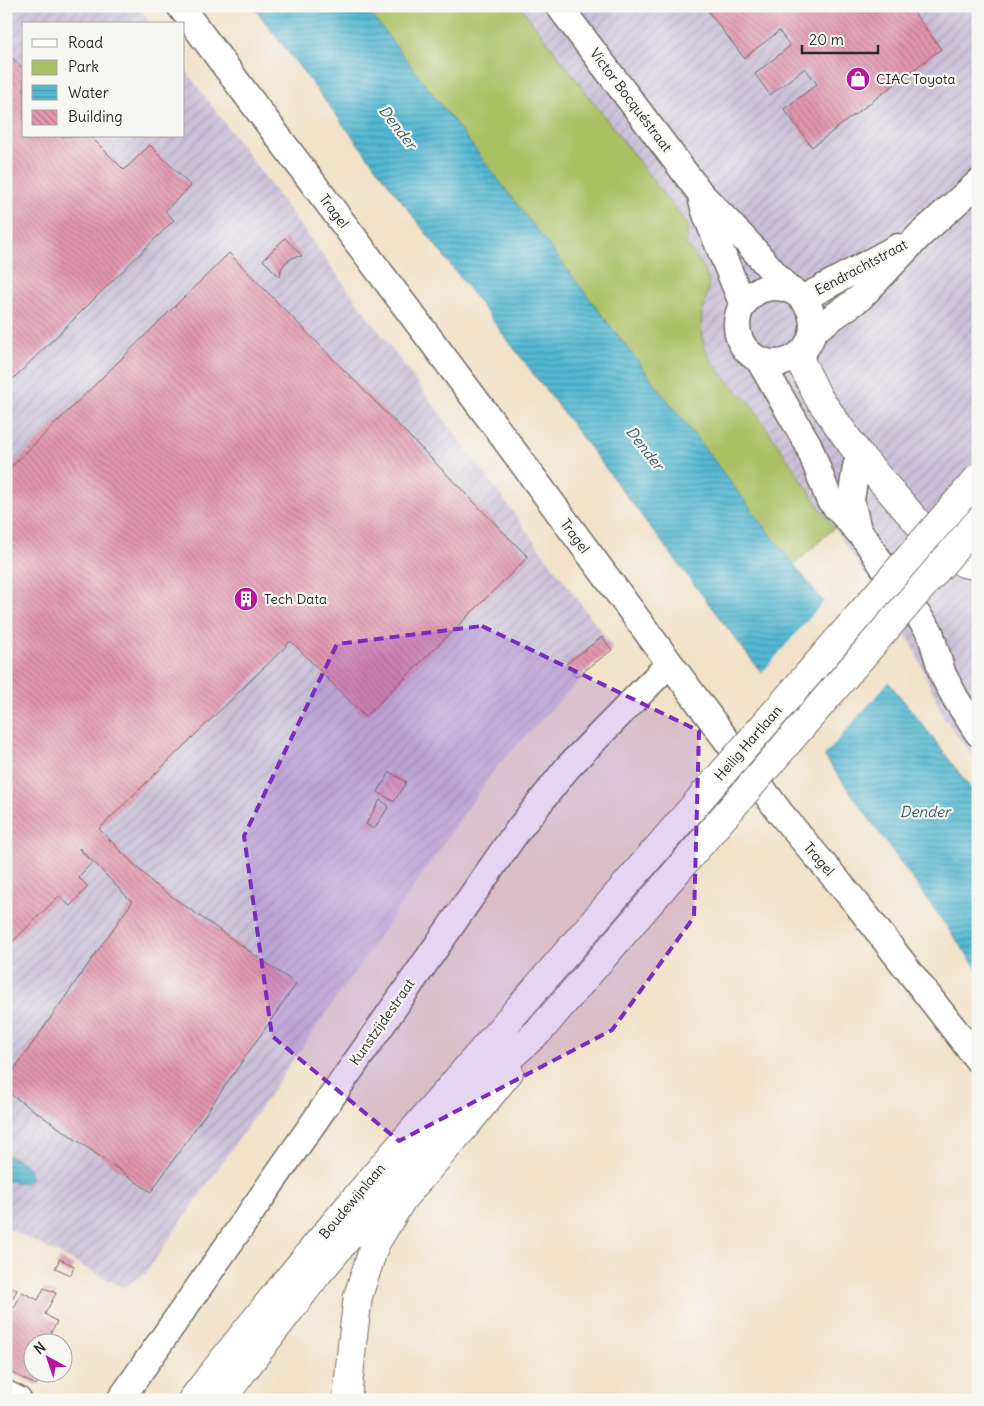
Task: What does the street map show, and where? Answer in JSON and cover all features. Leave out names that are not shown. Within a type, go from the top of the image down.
[{"type":"main road","points":[[798,356],[818,397],[860,456],[937,545],[964,563],[978,566]]},
{"type":"main road","name":"Heilig Hartlaan","points":[[519,1008],[978,478]]},
{"type":"main road","points":[[347,1400],[358,1296],[375,1244],[403,1198],[502,1081],[541,1029],[978,522]]},
{"type":"main road","name":"Boudewijnlaan","points":[[192,1400],[309,1252],[380,1167],[519,1008]]},
{"type":"main road","name":"Boudewijnlaan","points":[[221,1400],[320,1272],[396,1181],[490,1075],[541,1029]]},
{"type":"street","name":"Tragel","points":[[180,6],[487,415],[781,814],[857,904],[978,1060]]},
{"type":"street","name":"Victor Bocquéstraat","points":[[559,6],[701,194],[795,293]]},
{"type":"street","name":"Eendrachtstraat","points":[[814,331],[860,298],[919,236],[978,183]]},
{"type":"street","points":[[701,194],[707,217],[743,304]]},
{"type":"street","name":"Eendrachtstraat","points":[[795,293],[919,236]]},
{"type":"street","points":[[777,286],[795,293],[810,308],[814,319],[814,331],[808,345],[798,356],[785,362],[770,363],[759,360],[743,346],[739,336],[738,314],[743,304],[751,294],[763,288],[777,286]]},
{"type":"street","points":[[759,360],[808,444],[829,498],[858,531],[930,632],[943,675],[978,732]]},
{"type":"street","points":[[858,531],[851,500],[856,467],[860,456]]},
{"type":"street","name":"Kunstzijdestraat","points":[[120,1400],[515,834],[568,767],[669,664]]},
{"type":"street","points":[[6,1394],[18,1400]]},
{"type":"highlighted area","points":[[482,626],[699,731],[694,917],[612,1030],[399,1141],[272,1036],[244,836],[337,644]]},
{"type":"shaded area","points":[[6,6],[138,6],[150,22],[22,22],[22,138],[185,138],[185,69],[612,646],[497,766],[145,1274],[123,1287],[6,1227]]},
{"type":"shaded area","points":[[520,6],[978,6],[978,764],[944,718],[912,644],[758,414],[740,392],[723,376],[709,357],[704,345],[701,325],[708,290],[702,265],[686,244],[688,226]]},
{"type":"green space","points":[[364,6],[520,6],[688,226],[686,244],[702,265],[709,282],[701,325],[704,345],[709,357],[723,376],[749,402],[834,528],[794,565]]},
{"type":"water","name":"Dender","points":[[253,6],[365,6],[794,565],[923,725],[978,798],[978,970],[815,743]]},
{"type":"water","points":[[6,1154],[29,1168],[30,1179],[26,1183],[6,1181]]},
{"type":"pier","points":[[825,600],[890,680],[822,758],[760,675]]},
{"type":"building","name":"CIAC Toyota","points":[[704,6],[909,6],[941,49],[812,147],[784,109],[817,84],[805,68],[770,95],[755,74],[790,46],[779,31],[744,58]]},
{"type":"building","points":[[11,57],[22,67],[22,138],[92,138],[124,170],[150,145],[191,186],[165,211],[174,220],[6,386],[6,62]]},
{"type":"building","points":[[285,238],[302,256],[294,257],[286,262],[281,269],[280,277],[263,260]]},
{"type":"building","name":"Tech Data","points":[[229,253],[528,557],[365,717],[291,641],[99,829],[154,884],[296,984],[151,1192],[6,1091],[6,1081],[132,902],[80,848],[92,863],[78,877],[88,887],[70,906],[59,896],[6,948],[6,472]]},
{"type":"building","points":[[602,637],[612,650],[576,677],[566,664]]},
{"type":"building","points":[[390,772],[406,782],[394,802],[378,792]]},
{"type":"building","points":[[380,800],[389,806],[374,829],[366,824]]},
{"type":"building","points":[[60,1259],[74,1266],[71,1275],[55,1268]]},
{"type":"building","points":[[6,1284],[17,1290],[9,1305],[14,1308],[22,1292],[38,1300],[44,1288],[56,1293],[45,1314],[57,1322],[50,1334],[22,1334],[22,1378],[6,1370]]},
{"type":"place","name":"CIAC Toyota","points":[[858,79]]},
{"type":"place","name":"Tech Data","points":[[246,599]]}]
